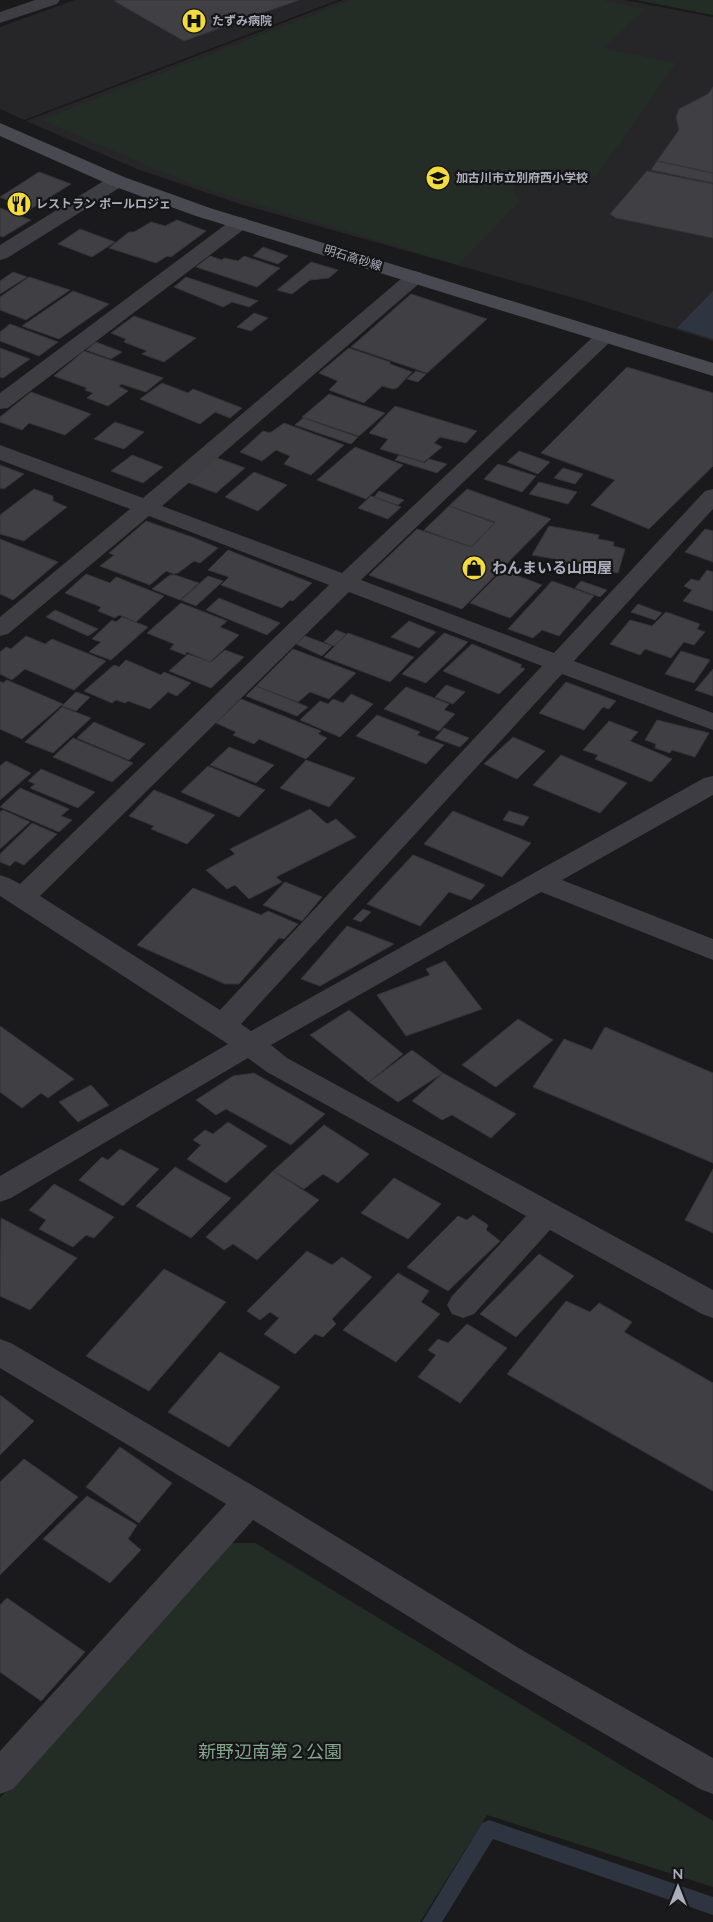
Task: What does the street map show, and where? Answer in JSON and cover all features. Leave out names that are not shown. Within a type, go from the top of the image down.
[{"type":"main road","name":"明石高砂線","points":[[0,130],[117,181],[240,224],[713,370]]},
{"type":"street","points":[[0,18],[51,0]]},
{"type":"street","points":[[0,254],[117,181]]},
{"type":"street","points":[[0,403],[240,224]]},
{"type":"street","points":[[0,629],[147,507],[415,277]]},
{"type":"street","points":[[604,337],[345,583],[11,891],[223,1025],[277,1065],[713,1305]]},
{"type":"street","points":[[0,452],[713,722]]},
{"type":"street","points":[[223,1025],[557,664],[703,520],[713,496]]},
{"type":"street","points":[[0,1190],[250,1044],[713,784]]},
{"type":"street","points":[[540,882],[713,950]]},
{"type":"street","points":[[463,1305],[547,1214]]},
{"type":"street","points":[[0,1352],[250,1501],[516,1664],[713,1777]]},
{"type":"street","points":[[0,1778],[250,1501]]},
{"type":"shaded area","name":"たずみ病院","points":[[75,0],[338,0],[24,120],[0,109],[0,27]]},
{"type":"shaded area","name":"加古川市立別府西小学校","points":[[343,0],[624,0],[713,17],[713,341],[574,298],[240,204],[137,169],[26,121]]},
{"type":"shaded area","points":[[713,291],[713,339],[677,328]]},
{"type":"green space","name":"加古川市立別府西小学校","points":[[351,0],[602,0],[646,9],[603,48],[676,63],[596,177],[579,171],[553,168],[546,174],[540,175],[530,172],[525,175],[514,188],[516,196],[520,201],[458,265],[194,185],[41,120]]},
{"type":"green space","points":[[636,0],[713,0],[713,15]]},
{"type":"green space","name":"新野辺南第２公園","points":[[226,1543],[255,1543],[713,1821],[713,1887],[487,1815],[420,1922],[0,1922],[0,1798]]},
{"type":"building","name":"たずみ病院","points":[[299,0],[184,41],[114,1]]},
{"type":"building","points":[[713,87],[713,173],[657,161],[679,130],[676,117],[679,109],[708,94]]},
{"type":"building","points":[[657,161],[713,173],[713,183],[651,170]]},
{"type":"building","points":[[647,171],[713,184],[713,238],[616,218],[610,214]]},
{"type":"building","points":[[39,172],[71,184],[29,210],[0,197]]},
{"type":"building","points":[[0,208],[31,220],[3,237],[0,236]]},
{"type":"building","points":[[177,220],[206,231],[171,257],[167,256],[156,263],[109,248],[129,232],[134,232],[151,222],[165,226]]},
{"type":"building","points":[[80,229],[115,242],[92,257],[58,244]]},
{"type":"building","points":[[263,247],[288,256],[278,264],[253,256]]},
{"type":"building","points":[[210,256],[222,260],[224,258],[238,261],[244,256],[280,268],[257,287],[196,267]]},
{"type":"building","points":[[311,262],[338,270],[329,278],[310,280],[292,294],[277,290]]},
{"type":"building","points":[[13,272],[27,277],[0,294],[0,281]]},
{"type":"building","points":[[29,277],[70,290],[26,320],[0,310],[0,297]]},
{"type":"building","points":[[186,277],[258,301],[249,307],[232,302],[223,307],[174,287]]},
{"type":"building","points":[[73,291],[109,304],[59,339],[22,326]]},
{"type":"building","points":[[411,294],[487,319],[427,373],[351,347]]},
{"type":"building","points":[[254,313],[268,318],[251,331],[237,327]]},
{"type":"building","points":[[134,316],[196,338],[164,362],[142,354],[147,351],[124,342],[126,339],[111,333]]},
{"type":"building","points":[[10,324],[58,342],[39,356],[0,341],[0,332]]},
{"type":"building","points":[[96,342],[122,352],[111,359],[86,350]]},
{"type":"building","points":[[0,348],[30,359],[3,378],[0,377]]},
{"type":"building","points":[[349,348],[390,362],[390,364],[412,372],[397,388],[393,389],[382,386],[364,403],[329,390],[338,381],[319,373]]},
{"type":"building","points":[[84,351],[163,378],[146,392],[121,384],[119,386],[128,391],[108,406],[87,398],[93,393],[85,390],[87,388],[54,376]]},
{"type":"building","points":[[627,367],[713,393],[713,466],[649,529],[591,505],[615,480],[541,453]]},
{"type":"building","points":[[416,371],[426,374],[418,382],[407,379]]},
{"type":"building","points":[[162,383],[188,393],[193,389],[242,408],[230,418],[215,412],[200,424],[140,399]]},
{"type":"building","points":[[31,392],[91,414],[65,435],[29,423],[22,430],[0,422],[0,417]]},
{"type":"building","points":[[329,394],[385,413],[359,436],[302,417]]},
{"type":"building","points":[[395,406],[477,431],[466,443],[440,437],[434,443],[442,447],[424,462],[380,449],[388,439],[369,433]]},
{"type":"building","points":[[303,418],[358,437],[351,444],[295,425]]},
{"type":"building","points":[[115,422],[144,432],[124,449],[94,439]]},
{"type":"building","points":[[284,423],[344,445],[311,475],[284,464],[290,456],[276,450],[262,461],[240,452],[263,431],[270,433]]},
{"type":"building","points":[[355,447],[403,465],[366,499],[317,480]]},
{"type":"building","points":[[519,451],[550,462],[538,474],[507,462]]},
{"type":"building","points":[[132,455],[163,467],[143,483],[111,471]]},
{"type":"building","points":[[399,455],[425,463],[429,459],[447,464],[437,473],[395,460]]},
{"type":"building","points":[[212,456],[245,468],[216,493],[182,480]]},
{"type":"building","points":[[498,464],[536,476],[522,492],[484,479]]},
{"type":"building","points":[[0,465],[24,474],[4,489],[0,488]]},
{"type":"building","points":[[563,468],[583,474],[575,484],[554,478]]},
{"type":"building","points":[[254,472],[287,485],[258,511],[225,497]]},
{"type":"building","points":[[539,482],[577,492],[568,504],[529,494]]},
{"type":"building","points":[[34,489],[53,496],[53,501],[67,507],[24,541],[0,534],[0,515]]},
{"type":"building","points":[[467,489],[551,519],[462,609],[369,575],[417,529],[472,547],[495,522],[449,506]]},
{"type":"building","points":[[379,491],[404,500],[398,505],[374,497]]},
{"type":"building","points":[[371,496],[401,507],[388,519],[358,508]]},
{"type":"building","points":[[449,506],[495,523],[471,547],[424,530]]},
{"type":"building","points":[[146,521],[218,548],[200,563],[194,561],[178,573],[174,574],[166,571],[150,585],[100,566],[114,555],[109,553]]},
{"type":"building","points":[[549,526],[599,535],[598,539],[614,542],[613,546],[625,549],[618,573],[554,563],[555,559],[532,555]]},
{"type":"building","points":[[705,529],[713,531],[713,562],[685,552]]},
{"type":"building","points":[[0,539],[58,562],[13,600],[0,594]]},
{"type":"building","points":[[228,550],[312,583],[293,601],[290,600],[282,608],[221,585],[229,577],[208,570]]},
{"type":"building","points":[[503,570],[542,585],[510,618],[470,603]]},
{"type":"building","points":[[707,570],[713,572],[713,611],[683,601],[692,590],[684,586],[691,579],[699,581]]},
{"type":"building","points":[[86,574],[110,583],[116,577],[164,596],[136,622],[119,615],[115,618],[98,611],[101,607],[65,593]]},
{"type":"building","points":[[170,575],[199,583],[180,600],[152,589]]},
{"type":"building","points":[[208,576],[223,581],[196,606],[181,600]]},
{"type":"building","points":[[552,581],[594,596],[559,636],[542,630],[533,638],[508,629]]},
{"type":"building","points":[[581,581],[607,590],[600,597],[575,588]]},
{"type":"building","points":[[219,598],[280,623],[267,635],[206,610]]},
{"type":"building","points":[[181,603],[227,621],[220,627],[239,635],[210,662],[187,652],[185,655],[170,649],[174,644],[147,633]]},
{"type":"building","points":[[638,604],[662,613],[655,620],[631,612]]},
{"type":"building","points":[[55,610],[98,629],[88,636],[46,617]]},
{"type":"building","points":[[666,612],[700,624],[697,629],[705,632],[694,645],[684,642],[671,658],[645,649],[640,655],[610,644],[630,620],[652,626]]},
{"type":"building","points":[[122,617],[148,627],[111,660],[89,652],[101,642],[92,639],[112,620],[116,622]]},
{"type":"building","points":[[409,621],[436,632],[419,648],[391,637]]},
{"type":"building","points":[[336,630],[346,634],[334,646],[324,642]]},
{"type":"building","points":[[348,633],[414,657],[390,682],[324,657]]},
{"type":"building","points":[[444,633],[468,642],[426,683],[402,674]]},
{"type":"building","points":[[26,636],[45,644],[52,639],[106,661],[74,690],[25,669],[12,680],[0,674],[0,652],[6,647],[11,649]]},
{"type":"building","points":[[305,636],[332,646],[322,656],[296,644]]},
{"type":"building","points":[[472,644],[522,665],[520,667],[525,669],[499,694],[443,671]]},
{"type":"building","points":[[293,649],[356,673],[329,699],[310,692],[298,702],[256,686]]},
{"type":"building","points":[[225,650],[244,657],[211,688],[169,671],[188,654],[211,662]]},
{"type":"building","points":[[681,651],[710,660],[694,683],[665,674]]},
{"type":"building","points":[[126,660],[161,675],[164,672],[191,683],[177,696],[168,692],[150,709],[128,701],[125,703],[116,700],[112,703],[84,691],[114,665],[119,667]]},
{"type":"building","points":[[713,669],[713,696],[695,690]]},
{"type":"building","points":[[7,680],[63,704],[22,739],[0,729],[0,681],[3,683]]},
{"type":"building","points":[[566,682],[616,701],[609,709],[603,707],[584,730],[539,713]]},
{"type":"building","points":[[446,685],[465,692],[453,704],[435,697]]},
{"type":"building","points":[[256,686],[308,707],[297,716],[246,696]]},
{"type":"building","points":[[406,687],[449,704],[444,710],[455,714],[439,731],[384,709]]},
{"type":"building","points":[[76,692],[90,697],[76,711],[62,706]]},
{"type":"building","points":[[351,694],[373,704],[340,737],[300,720],[320,701],[328,704],[333,699],[343,703]]},
{"type":"building","points":[[241,699],[321,731],[318,734],[327,738],[306,759],[259,739],[254,744],[233,735],[236,732],[216,723]]},
{"type":"building","points":[[62,707],[91,718],[53,753],[25,742]]},
{"type":"building","points":[[377,715],[420,732],[417,735],[444,745],[426,764],[356,736]]},
{"type":"building","points":[[657,720],[709,733],[695,757],[672,750],[670,753],[655,748],[656,744],[645,740]]},
{"type":"building","points":[[609,721],[638,732],[630,741],[672,759],[651,782],[595,759],[598,755],[583,750]]},
{"type":"building","points":[[94,722],[145,744],[129,760],[77,738]]},
{"type":"building","points":[[444,728],[469,738],[460,747],[435,738]]},
{"type":"building","points":[[513,737],[545,751],[517,779],[484,764]]},
{"type":"building","points":[[73,738],[133,763],[112,782],[53,757]]},
{"type":"building","points":[[229,747],[274,765],[256,783],[210,765]]},
{"type":"building","points":[[561,755],[627,783],[600,813],[533,785]]},
{"type":"building","points":[[306,760],[355,778],[329,807],[280,788]]},
{"type":"building","points":[[6,761],[31,773],[0,800],[0,766]]},
{"type":"building","points":[[208,766],[265,790],[239,817],[181,792]]},
{"type":"building","points":[[41,769],[95,792],[78,808],[30,788],[35,784],[28,781]]},
{"type":"building","points":[[20,788],[69,809],[61,816],[72,820],[59,832],[0,807]]},
{"type":"building","points":[[154,790],[215,815],[187,844],[151,829],[154,826],[129,816]]},
{"type":"building","points":[[310,809],[327,824],[336,819],[356,837],[276,877],[282,882],[249,899],[235,885],[227,889],[206,870],[235,854],[230,849]]},
{"type":"building","points":[[3,810],[30,822],[0,849],[0,812]]},
{"type":"building","points":[[453,811],[531,843],[502,877],[424,844]]},
{"type":"building","points":[[509,811],[529,817],[523,826],[503,820]]},
{"type":"building","points":[[32,823],[57,834],[24,865],[15,861],[10,866],[0,862],[0,854]]},
{"type":"building","points":[[413,855],[485,885],[471,900],[449,892],[420,926],[367,904]]},
{"type":"building","points":[[285,882],[322,897],[302,921],[263,905]]},
{"type":"building","points":[[193,888],[261,915],[268,911],[298,924],[284,939],[279,938],[239,984],[225,984],[137,945]]},
{"type":"building","points":[[363,909],[371,912],[361,922],[353,919]]},
{"type":"building","points":[[347,926],[394,944],[320,986],[301,979]]},
{"type":"building","points":[[445,961],[482,1009],[406,1036],[377,995],[430,975],[426,969]]},
{"type":"building","points":[[349,1010],[403,1054],[369,1082],[310,1035]]},
{"type":"building","points":[[518,1019],[553,1040],[496,1087],[462,1065]]},
{"type":"building","points":[[0,1026],[74,1079],[48,1098],[41,1093],[22,1108],[0,1092]]},
{"type":"building","points":[[605,1027],[713,1073],[713,1163],[533,1087],[564,1039],[592,1050]]},
{"type":"building","points":[[412,1050],[443,1073],[398,1102],[369,1082]]},
{"type":"building","points":[[254,1073],[325,1114],[291,1145],[226,1109],[216,1115],[196,1100],[233,1076]]},
{"type":"building","points":[[443,1073],[516,1114],[491,1138],[452,1115],[442,1120],[412,1101]]},
{"type":"building","points":[[91,1085],[109,1105],[78,1122],[59,1102]]},
{"type":"building","points":[[228,1122],[267,1146],[226,1183],[187,1159],[201,1145],[193,1140],[205,1130],[213,1134]]},
{"type":"building","points":[[324,1125],[369,1154],[338,1183],[323,1174],[304,1189],[273,1171]]},
{"type":"building","points":[[120,1149],[159,1169],[123,1206],[79,1180],[102,1157],[108,1160]]},
{"type":"building","points":[[175,1167],[231,1198],[191,1238],[136,1206]]},
{"type":"building","points":[[713,1169],[713,1233],[685,1220]]},
{"type":"building","points":[[273,1171],[319,1200],[257,1260],[233,1244],[224,1250],[206,1237]]},
{"type":"building","points":[[394,1178],[441,1204],[408,1239],[361,1213]]},
{"type":"building","points":[[54,1184],[114,1217],[94,1238],[86,1235],[73,1247],[39,1229],[46,1220],[29,1210]]},
{"type":"building","points":[[473,1215],[488,1225],[486,1230],[500,1241],[448,1291],[407,1267],[458,1216],[467,1220]]},
{"type":"building","points":[[1,1218],[77,1258],[30,1310],[0,1296]]},
{"type":"building","points":[[307,1251],[332,1265],[342,1257],[372,1277],[332,1319],[336,1324],[323,1337],[315,1334],[295,1354],[264,1334],[279,1318],[270,1312],[260,1320],[247,1311]]},
{"type":"building","points":[[539,1254],[574,1276],[516,1337],[480,1314]]},
{"type":"building","points":[[164,1269],[226,1302],[149,1391],[86,1356]]},
{"type":"building","points":[[398,1273],[429,1291],[421,1302],[440,1314],[396,1362],[343,1330]]},
{"type":"building","points":[[566,1301],[590,1312],[599,1303],[632,1322],[624,1332],[713,1383],[713,1491],[507,1374]]},
{"type":"building","points":[[467,1324],[507,1348],[460,1403],[418,1377],[436,1355],[428,1350],[438,1339],[448,1343]]},
{"type":"building","points":[[220,1352],[280,1387],[229,1447],[168,1412]]},
{"type":"building","points":[[0,1395],[34,1421],[0,1455]]},
{"type":"building","points":[[120,1447],[172,1483],[139,1523],[86,1487]]},
{"type":"building","points":[[24,1459],[78,1497],[0,1575],[0,1482]]},
{"type":"building","points":[[87,1496],[137,1525],[128,1539],[141,1550],[110,1583],[43,1539]]},
{"type":"building","points":[[7,1598],[85,1652],[41,1701],[0,1672],[0,1605]]},
{"type":"waterway","points":[[431,1922],[489,1829],[713,1906]]},
{"type":"place","name":"たずみ病院","points":[[194,21]]},
{"type":"place","name":"加古川市立別府西小学校","points":[[438,178]]},
{"type":"place","name":"レストラン ポールロジェ","points":[[19,204]]},
{"type":"place","name":"わんまいる山田屋","points":[[474,568]]}]
